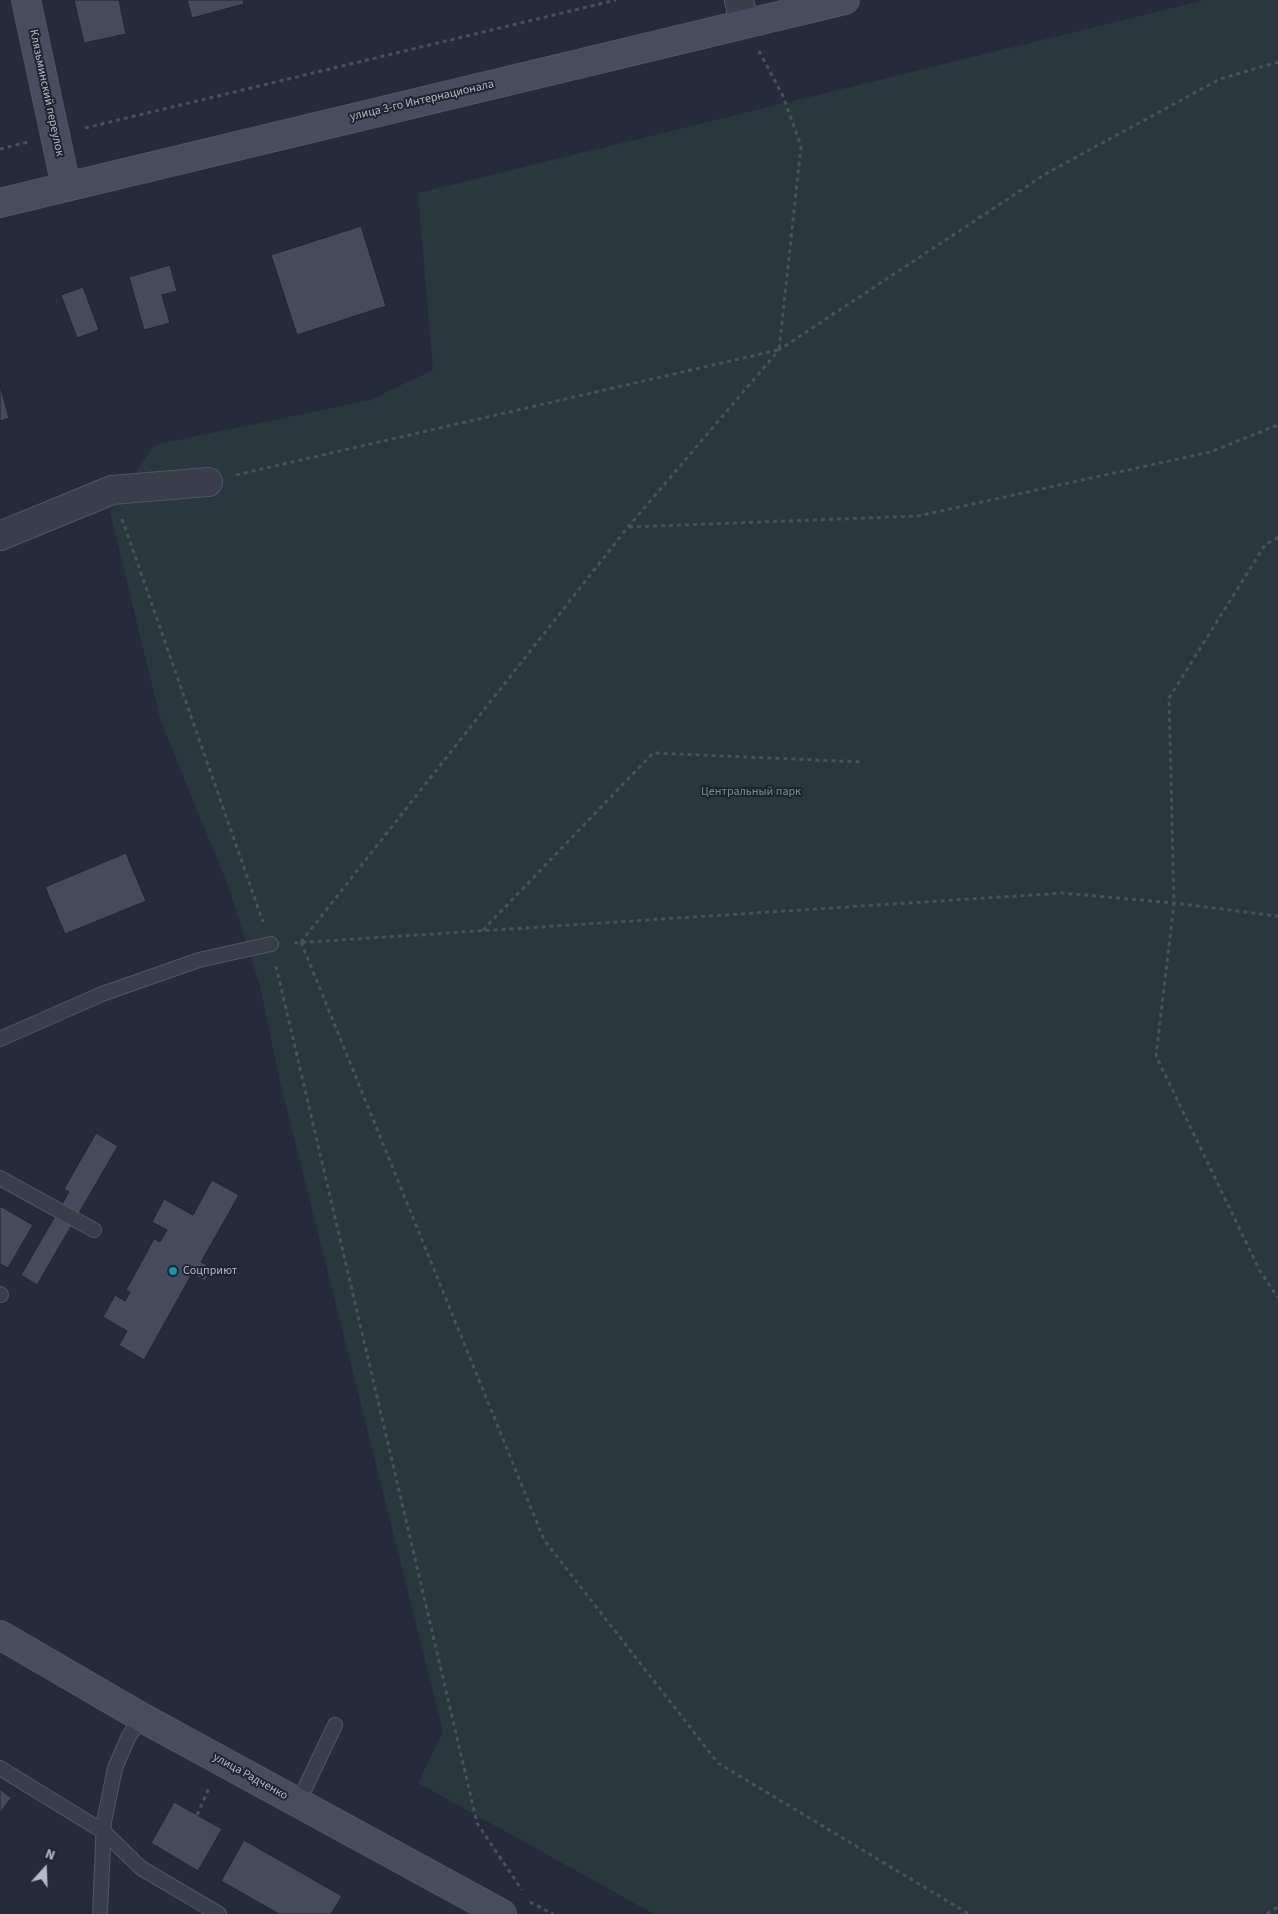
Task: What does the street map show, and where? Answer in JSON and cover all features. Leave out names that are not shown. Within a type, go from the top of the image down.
[{"type":"main road","name":"Клязьминский переулок","points":[[26,0],[66,186]]},
{"type":"main road","name":"улица 3-го Интернационала","points":[[0,203],[741,12],[845,0]]},
{"type":"main road","name":"улица Радченко","points":[[0,1635],[141,1717],[502,1914]]},
{"type":"street","points":[[0,536],[112,490],[208,482]]},
{"type":"lane","points":[[0,1039],[102,994],[199,960],[271,944]]},
{"type":"lane","points":[[0,1178],[94,1230]]},
{"type":"lane","points":[[100,1914],[104,1832],[115,1768],[128,1738],[141,1717]]},
{"type":"lane","points":[[298,1803],[336,1725]]},
{"type":"lane","points":[[0,1768],[104,1832],[141,1868],[220,1914]]},
{"type":"path","points":[[0,149],[616,0]]},
{"type":"path","points":[[741,12],[783,96],[801,146],[779,350]]},
{"type":"path","points":[[301,942],[628,527],[779,350],[1047,173],[1220,79],[1278,62]]},
{"type":"path","points":[[208,482],[779,350]]},
{"type":"path","points":[[628,527],[918,516],[1210,452],[1278,425]]},
{"type":"path","points":[[112,490],[271,944],[477,1823],[531,1902]]},
{"type":"path","points":[[1278,538],[1265,545],[1169,698],[1174,903],[1156,1056],[1260,1271],[1278,1298]]},
{"type":"path","points":[[483,930],[653,753],[863,762]]},
{"type":"path","points":[[301,942],[1062,893],[1174,903],[1278,916]]},
{"type":"path","points":[[301,942],[544,1540],[718,1763],[969,1914]]},
{"type":"path","points":[[197,1814],[210,1784]]},
{"type":"path","points":[[1268,1914],[1278,1907]]},
{"type":"green space","name":"Центральный парк","points":[[1205,0],[1278,0],[1278,1914],[654,1914],[418,1783],[443,1731],[280,1082],[260,986],[229,888],[161,722],[110,512],[154,445],[370,400],[433,370],[418,193]]},
{"type":"building","points":[[74,0],[119,0],[126,34],[84,43]]},
{"type":"building","points":[[187,0],[243,0],[244,4],[192,18]]},
{"type":"building","points":[[361,226],[386,306],[297,335],[271,255]]},
{"type":"building","points":[[170,265],[177,291],[162,295],[170,323],[144,330],[129,277]]},
{"type":"building","points":[[83,287],[99,330],[77,338],[61,295]]},
{"type":"building","points":[[0,385],[9,418],[0,421]]},
{"type":"building","points":[[126,853],[146,901],[65,934],[45,887]]},
{"type":"building","points":[[96,1133],[118,1146],[37,1285],[21,1275],[69,1192],[64,1189]]},
{"type":"building","name":"Соцприют","points":[[212,1180],[239,1195],[201,1262],[212,1268],[205,1281],[192,1274],[144,1360],[119,1345],[127,1331],[103,1317],[115,1295],[125,1301],[130,1292],[126,1290],[154,1239],[160,1242],[167,1230],[152,1222],[164,1199],[193,1215]]},
{"type":"building","points":[[0,1206],[33,1225],[8,1268],[0,1264]]},
{"type":"building","points":[[0,1789],[11,1798],[0,1813]]},
{"type":"building","points":[[174,1802],[222,1829],[198,1871],[151,1843]]},
{"type":"building","points":[[244,1840],[342,1896],[331,1914],[279,1914],[221,1881]]},
{"type":"place","name":"Соцприют","points":[[173,1271]]}]
